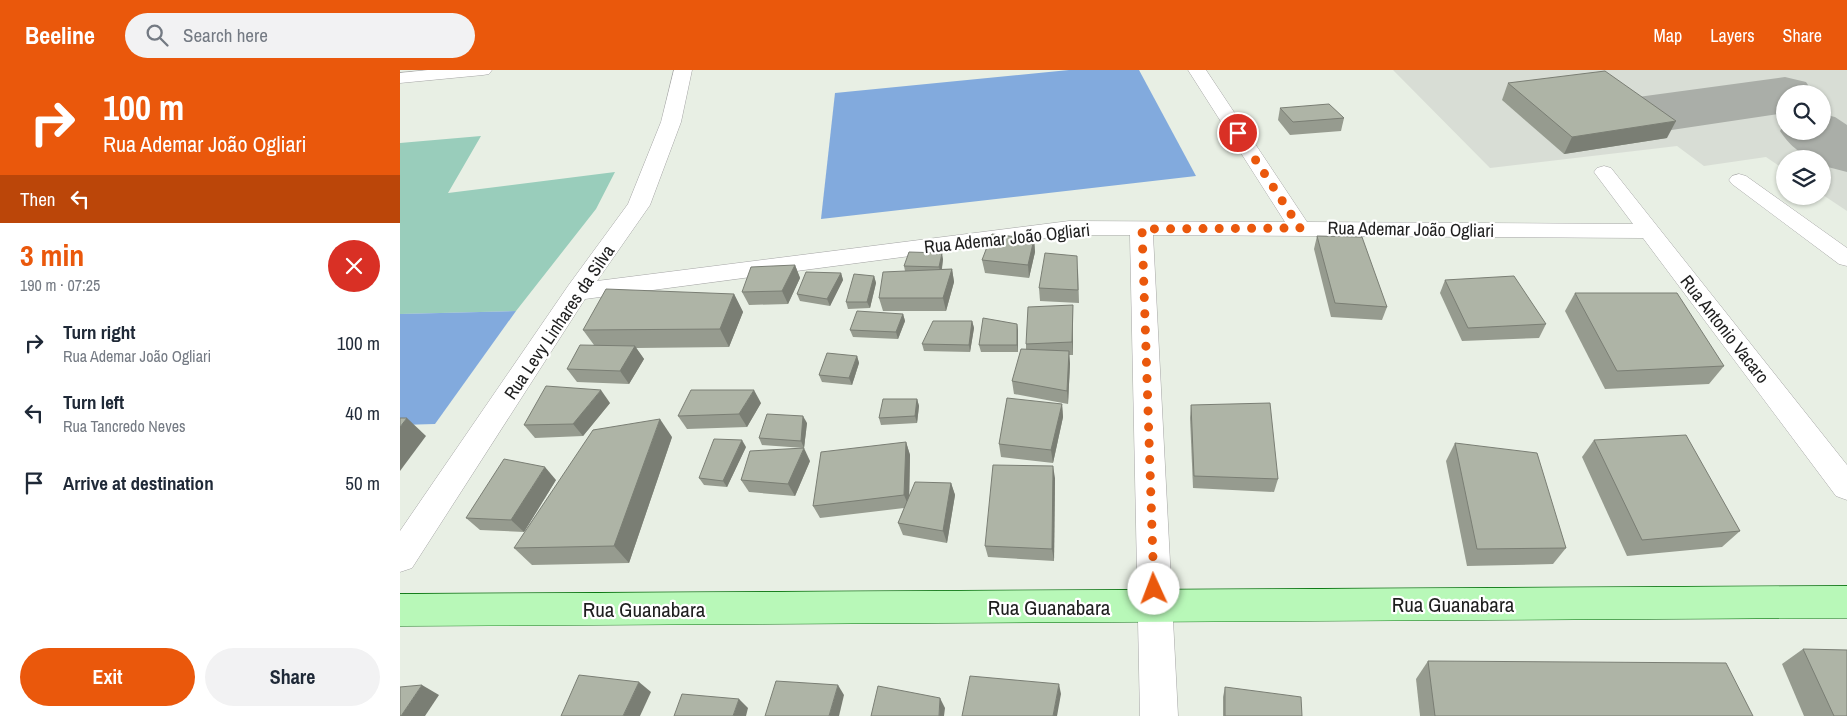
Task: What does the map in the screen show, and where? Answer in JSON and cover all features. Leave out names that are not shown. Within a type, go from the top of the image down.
[{"type":"street","points":[[400,78],[482,70]]},
{"type":"street","name":"Rua Levy Linhares da Silva","points":[[400,558],[577,292],[640,205],[672,122],[683,70]]},
{"type":"street","points":[[1197,70],[1300,228]]},
{"type":"street","name":"Rua Antonio Vacaro","points":[[1604,172],[1847,487]]},
{"type":"street","points":[[1738,180],[1847,259]]},
{"type":"street","name":"Rua Ademar João Ogliari","points":[[577,292],[1069,228],[1650,231]]},
{"type":"street","points":[[1142,229],[1159,716]]},
{"type":"street","name":"Rua Guanabara","points":[[400,610],[1847,602]]},
{"type":"shaded area","points":[[1069,70],[1139,70],[1196,176],[821,219],[835,93]]},
{"type":"shaded area","points":[[1393,70],[1847,70],[1847,211],[1831,200],[1831,150],[1776,150],[1776,164],[1766,157],[1704,166],[1677,146],[1490,168]]},
{"type":"shaded area","points":[[516,311],[435,424],[400,425],[400,314]]},
{"type":"green space","points":[[481,136],[448,193],[615,172],[596,209],[516,311],[400,314],[400,143]]},
{"type":"building","points":[[1605,71],[1676,121],[1572,137],[1508,83]]},
{"type":"building","points":[[1329,104],[1344,118],[1293,122],[1280,108]]},
{"type":"building","points":[[992,234],[1034,239],[1028,265],[982,260]]},
{"type":"building","points":[[1317,236],[1362,237],[1387,307],[1335,303]]},
{"type":"building","points":[[909,252],[942,253],[939,267],[904,266]]},
{"type":"building","points":[[1045,253],[1077,256],[1078,290],[1039,288]]},
{"type":"building","points":[[795,265],[782,291],[742,292],[751,267]]},
{"type":"building","points":[[952,269],[943,298],[879,298],[883,272]]},
{"type":"building","points":[[806,272],[841,273],[827,299],[797,294]]},
{"type":"building","points":[[854,274],[874,276],[867,302],[846,302]]},
{"type":"building","points":[[1514,276],[1546,324],[1468,328],[1445,280]]},
{"type":"building","points":[[606,289],[734,294],[720,329],[583,330]]},
{"type":"building","points":[[1575,293],[1677,293],[1724,366],[1617,371]]},
{"type":"building","points":[[1073,305],[1072,342],[1026,344],[1028,307]]},
{"type":"building","points":[[857,311],[903,314],[896,332],[850,330]]},
{"type":"building","points":[[983,318],[1017,324],[1017,345],[979,345]]},
{"type":"building","points":[[933,321],[972,321],[969,345],[922,344]]},
{"type":"building","points":[[580,345],[635,346],[620,371],[567,369]]},
{"type":"building","points":[[1021,349],[1069,351],[1067,391],[1012,381]]},
{"type":"building","points":[[827,353],[857,356],[849,378],[819,375]]},
{"type":"building","points":[[546,386],[601,390],[573,424],[524,425]]},
{"type":"building","points":[[691,390],[754,390],[739,414],[678,416]]},
{"type":"building","points":[[1007,398],[1062,404],[1051,450],[999,444]]},
{"type":"building","points":[[883,399],[917,399],[915,416],[879,418]]},
{"type":"building","points":[[1270,403],[1278,479],[1194,476],[1191,405]]},
{"type":"building","points":[[767,414],[803,416],[801,441],[759,438]]},
{"type":"building","points":[[400,418],[407,418],[400,427]]},
{"type":"building","points":[[660,419],[614,546],[514,548],[593,430]]},
{"type":"building","points":[[1686,435],[1740,531],[1642,540],[1594,440]]},
{"type":"building","points":[[714,439],[742,440],[723,481],[699,478]]},
{"type":"building","points":[[906,442],[904,495],[813,506],[821,452]]},
{"type":"building","points":[[1455,443],[1537,453],[1566,548],[1477,549]]},
{"type":"building","points":[[804,448],[788,484],[741,480],[750,451]]},
{"type":"building","points":[[504,459],[545,467],[511,520],[466,518]]},
{"type":"building","points":[[993,465],[1053,466],[1052,549],[985,546]]},
{"type":"building","points":[[915,482],[951,483],[943,531],[898,523]]},
{"type":"building","points":[[1803,649],[1847,650],[1847,716],[1834,716]]},
{"type":"building","points":[[1428,661],[1726,663],[1753,716],[1435,716]]},
{"type":"building","points":[[579,675],[639,682],[623,716],[561,716]]},
{"type":"building","points":[[970,676],[1059,684],[1053,716],[962,716]]},
{"type":"building","points":[[776,681],[838,685],[829,716],[765,716]]},
{"type":"building","points":[[422,685],[401,716],[400,716],[400,687]]},
{"type":"building","points":[[878,686],[940,698],[939,716],[871,716]]},
{"type":"building","points":[[1225,687],[1301,697],[1302,716],[1225,716]]},
{"type":"building","points":[[682,694],[739,699],[733,716],[674,716]]},
{"type":"taxiway","points":[[1638,116],[1776,96]]},
{"type":"taxiway","points":[[1827,140],[1847,152]]},
{"type":"route","points":[[1154,589],[1142,229],[1300,228],[1238,133]]}]
